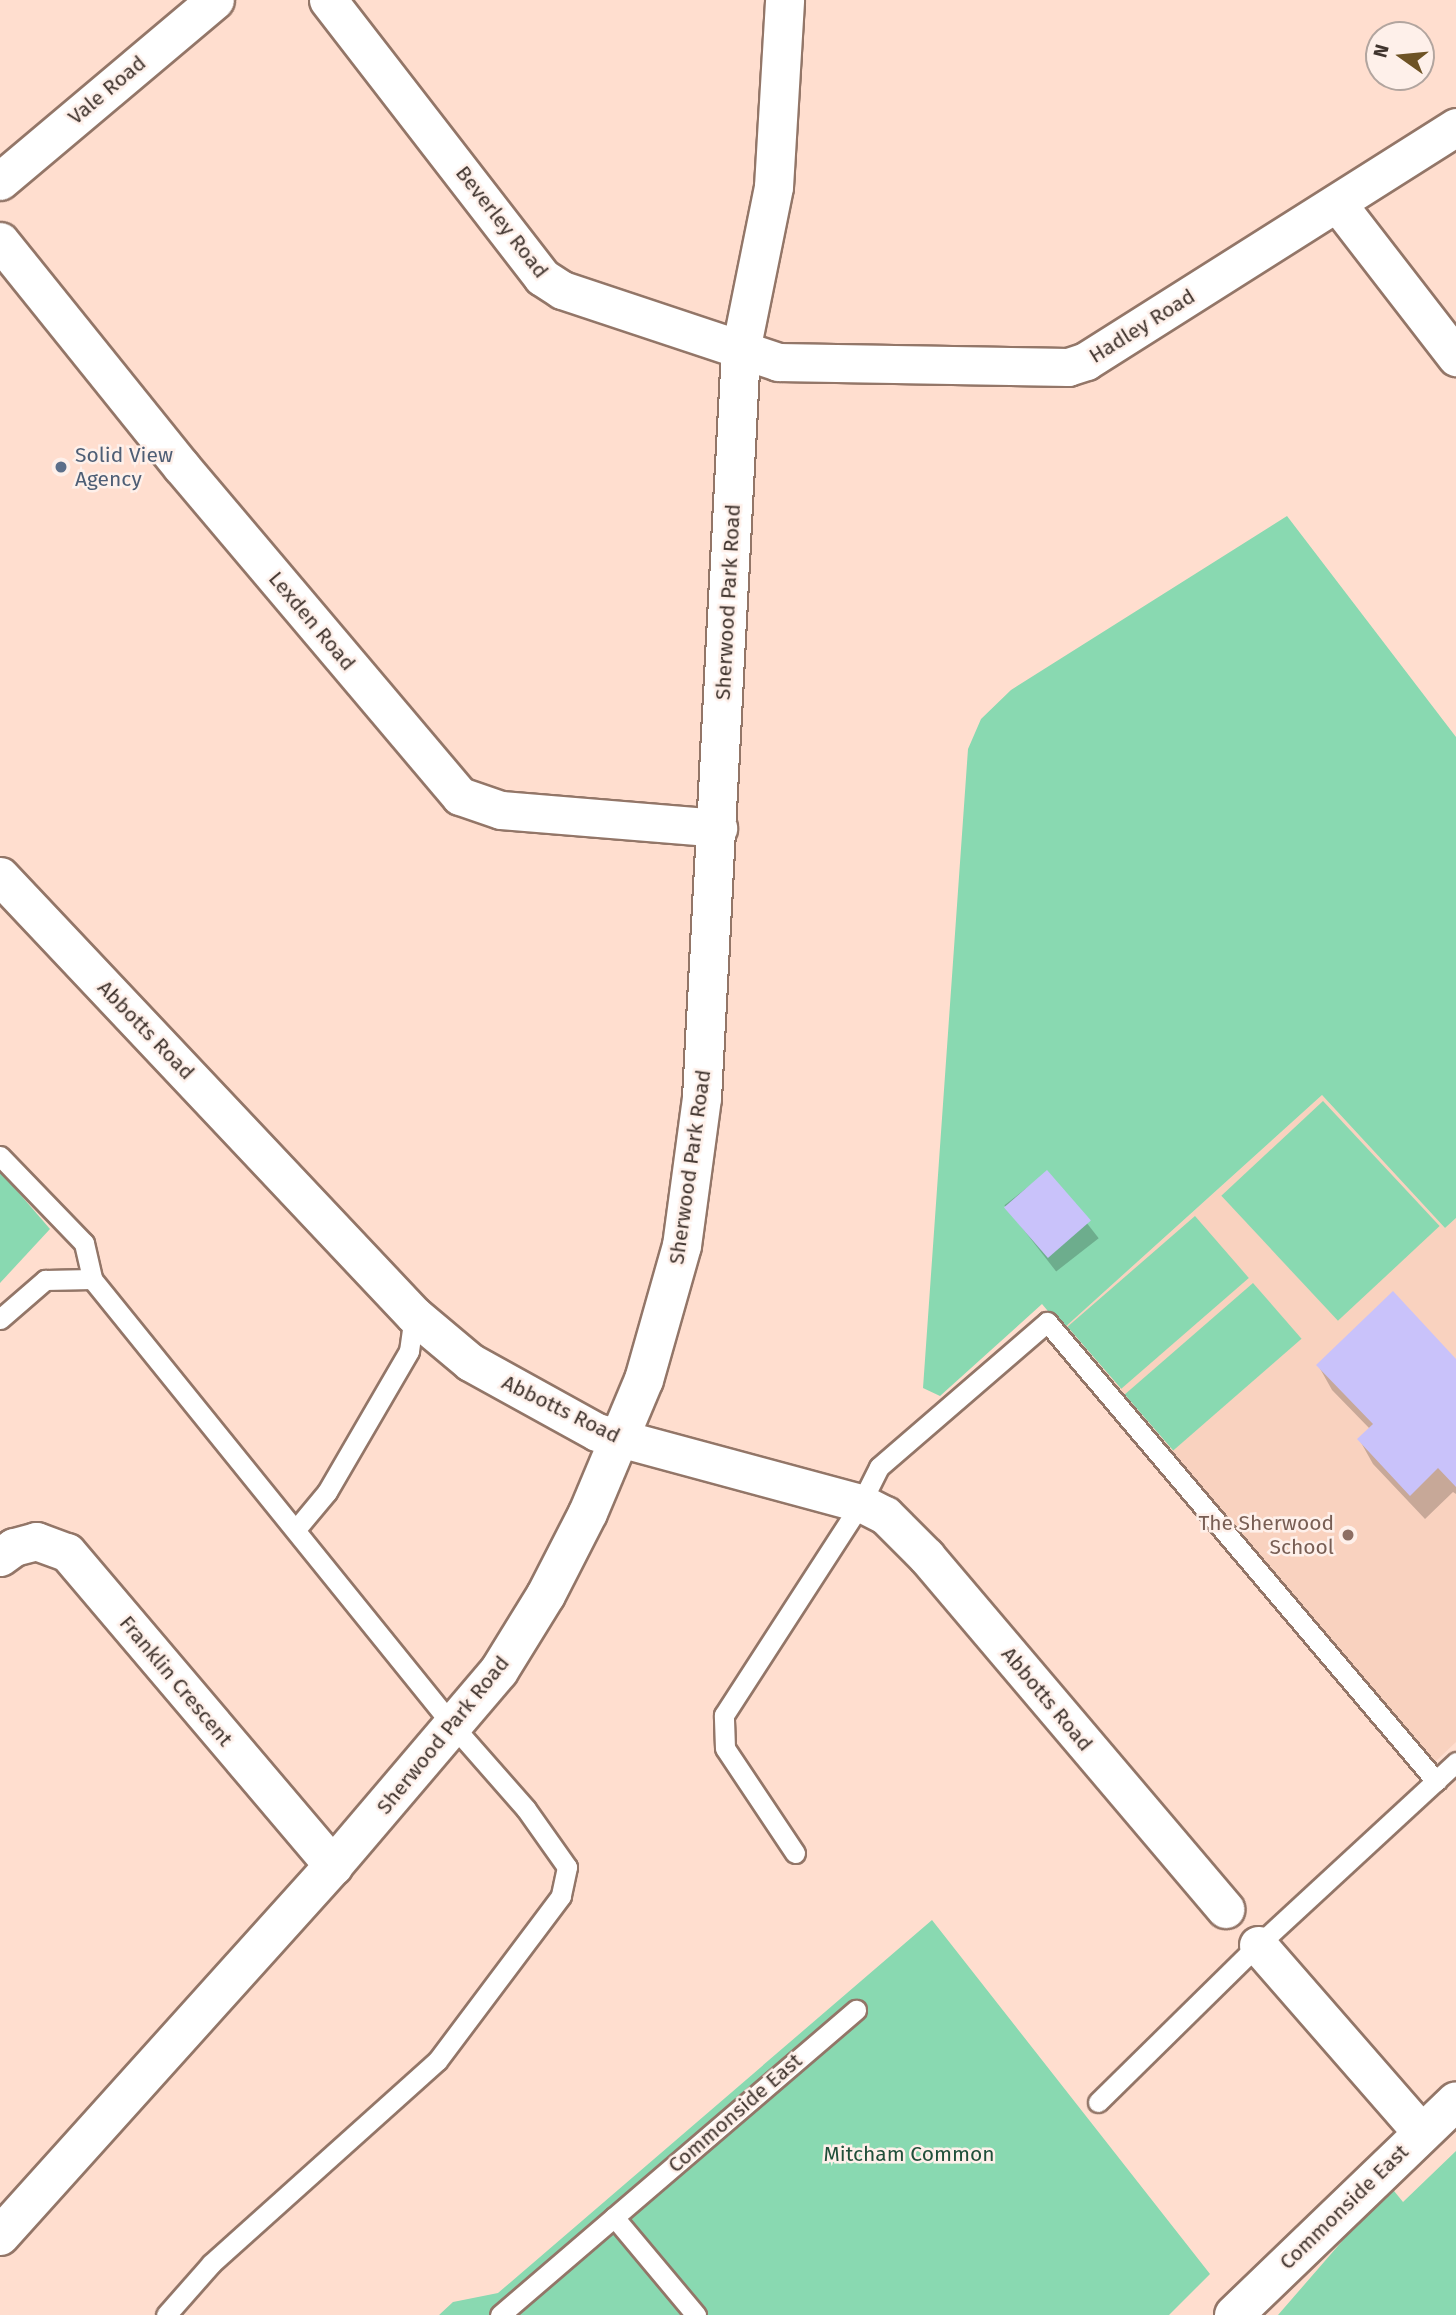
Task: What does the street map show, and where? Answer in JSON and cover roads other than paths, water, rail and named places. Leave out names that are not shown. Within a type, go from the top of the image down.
[{"type":"street","name":"Vale Road","points":[[0,181],[215,0]]},
{"type":"street","name":"Beverley Road","points":[[328,0],[542,277],[562,290],[700,333],[741,351]]},
{"type":"street","name":"Sherwood Park Road","points":[[2,2231],[333,1866],[499,1671],[546,1595],[621,1441],[667,1304],[688,1212],[702,1098],[741,351],[774,187],[785,0]]},
{"type":"street","name":"Hadley Road","points":[[741,351],[778,362],[1068,367],[1103,352],[1456,127]]},
{"type":"street","points":[[1336,203],[1456,357]]},
{"type":"street","name":"Lexden Road","points":[[0,241],[181,466],[460,796],[501,810],[718,828]]},
{"type":"street","name":"Abbotts Road","points":[[0,876],[414,1315],[470,1362],[597,1432],[621,1441],[861,1503],[885,1514],[926,1556],[1225,1909]]},
{"type":"street","name":"Franklin Crescent","points":[[0,1557],[14,1547],[36,1541],[67,1552],[333,1866]]},
{"type":"street","points":[[1258,1945],[1422,2133]]},
{"type":"street","name":"Commonside East","points":[[1234,2315],[1456,2101]]},
{"type":"lane","points":[[0,1156],[84,1243],[92,1279],[564,1859],[568,1875],[561,1896],[437,2061],[211,2264],[166,2315]]},
{"type":"lane","points":[[0,1319],[45,1280],[92,1279]]},
{"type":"lane","points":[[297,1528],[327,1492],[409,1351],[414,1315]]},
{"type":"lane","points":[[795,1853],[725,1748],[724,1715],[861,1503],[879,1467],[1047,1322],[1436,1781]]},
{"type":"lane","points":[[1098,2102],[1258,1945],[1456,1762]]},
{"type":"lane","name":"Commonside East","points":[[500,2315],[856,2010]]},
{"type":"lane","points":[[614,2217],[696,2315]]},
{"type":"place","name":"Solid View Agency","points":[[61,467]]},
{"type":"place","name":"The Sherwood School","points":[[1348,1535]]},
{"type":"park label","name":"Mitcham Common","points":[[909,2154]]}]
